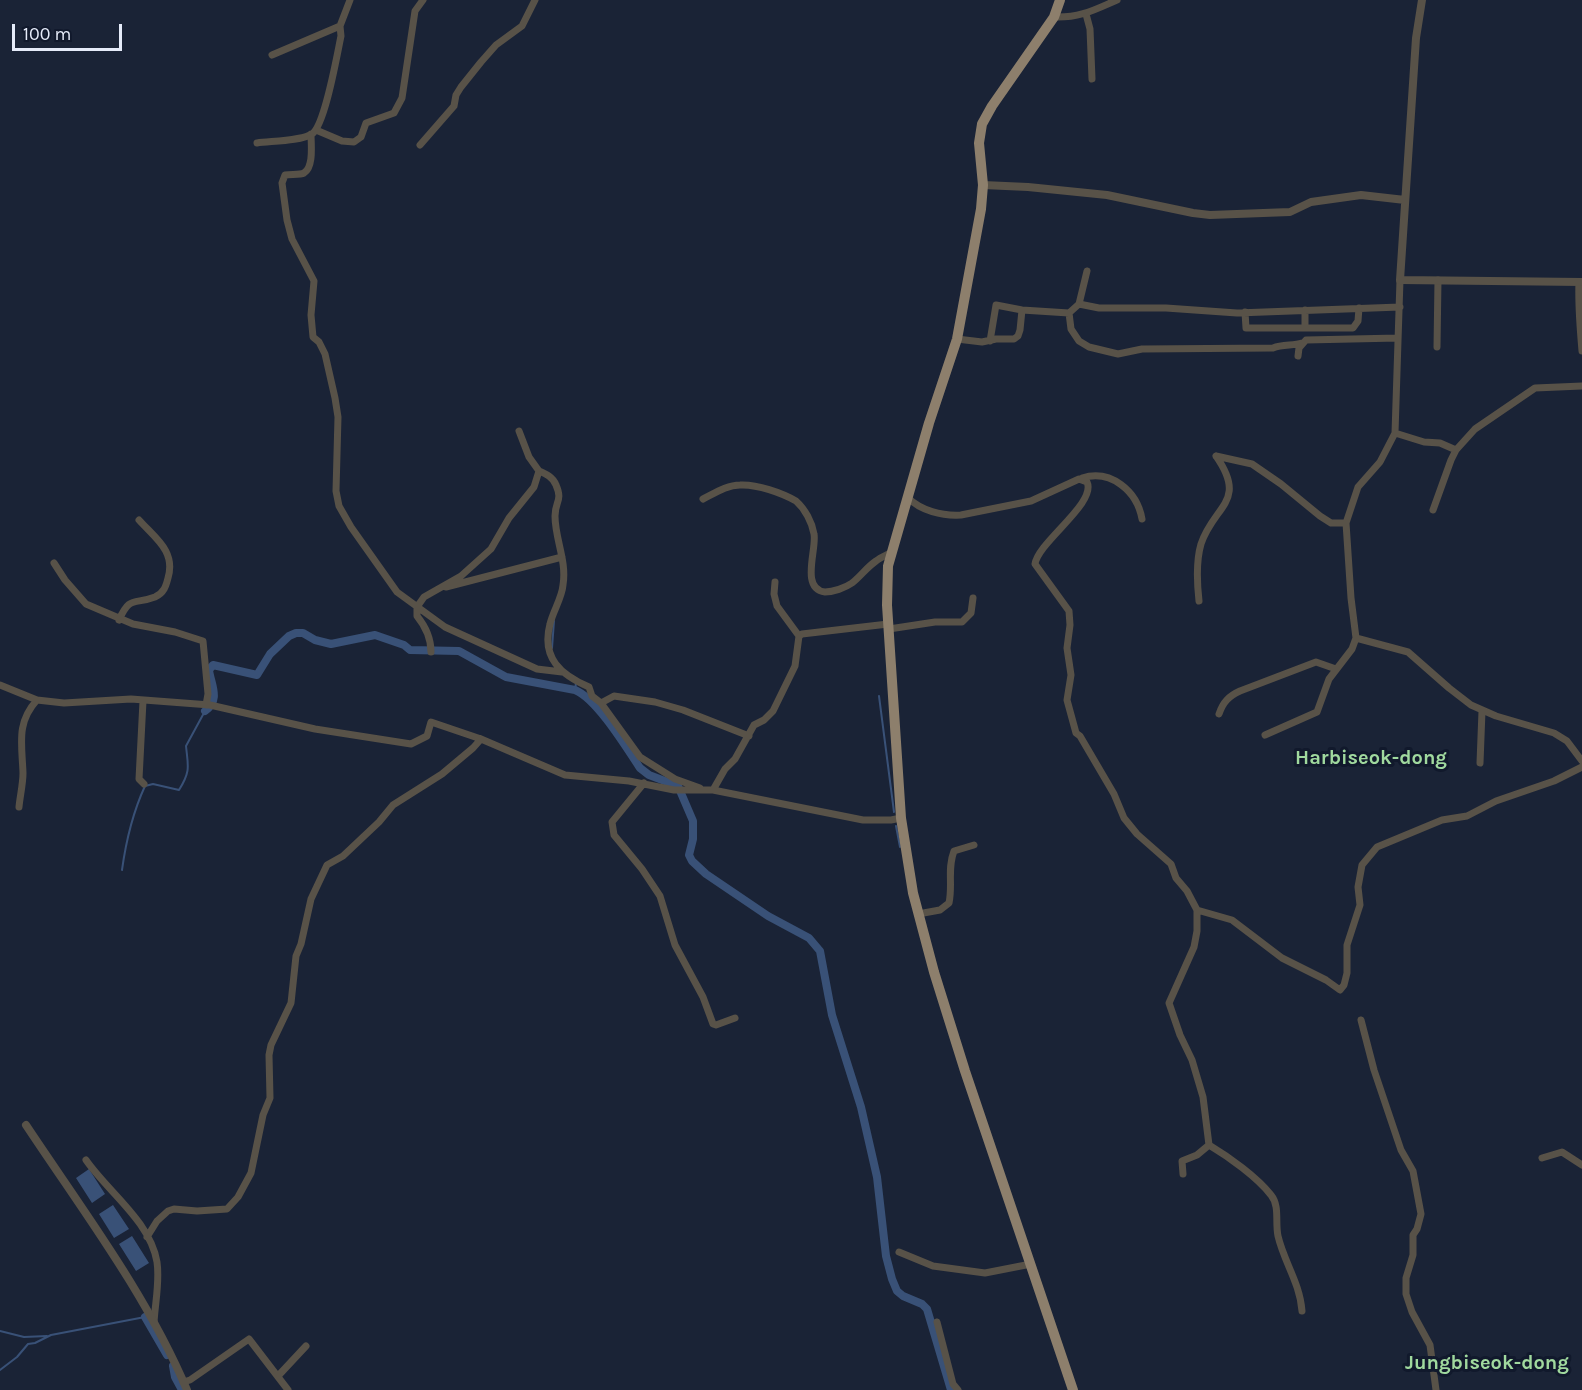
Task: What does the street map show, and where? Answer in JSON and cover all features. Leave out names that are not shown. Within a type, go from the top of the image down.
[{"type":"main road","points":[[1060,0],[1054,17],[982,124],[979,143],[983,185],[981,209],[957,339],[907,497],[888,566],[889,626],[902,818],[913,893],[934,972],[965,1071],[1073,1390]]},
{"type":"street","points":[[350,0],[340,26],[341,36],[326,105],[313,132],[308,170],[303,174],[285,175],[282,183],[292,239],[314,281],[311,315],[313,336],[325,354],[338,417],[336,491],[339,506],[397,592],[417,607],[445,627],[537,669],[562,672]]},
{"type":"street","points":[[257,143],[300,138],[313,132],[342,141],[354,142],[361,137],[366,123],[394,113],[402,98],[415,11],[423,0]]},
{"type":"street","points":[[420,145],[454,106],[456,95],[481,62],[496,45],[522,26],[535,0]]},
{"type":"street","points":[[1054,17],[1072,18],[1117,0]]},
{"type":"street","points":[[1265,735],[1317,712],[1324,688],[1352,650],[1356,638],[1346,523],[1358,487],[1380,462],[1395,433],[1400,280],[1416,38],[1422,0]]},
{"type":"street","points":[[1086,14],[1090,29],[1092,78]]},
{"type":"street","points":[[272,55],[340,26]]},
{"type":"street","points":[[983,185],[1107,195],[1193,213],[1210,214],[1290,212],[1311,202],[1361,195],[1405,200]]},
{"type":"street","points":[[990,341],[996,305],[1022,310],[1069,313],[1078,304],[1087,271]]},
{"type":"street","points":[[1400,280],[1580,282],[1578,318],[1582,351]]},
{"type":"street","points":[[1437,347],[1438,280]]},
{"type":"street","points":[[1078,304],[1100,308],[1166,308],[1245,312],[1400,307]]},
{"type":"street","points":[[1245,312],[1246,328],[1353,328],[1358,321],[1359,308]]},
{"type":"street","points":[[957,339],[982,342],[1014,339],[1018,336],[1022,310]]},
{"type":"street","points":[[1305,310],[1305,328]]},
{"type":"street","points":[[1069,313],[1071,329],[1079,341],[1089,347],[1118,354],[1142,349],[1273,348],[1280,345],[1296,345],[1306,340],[1398,338]]},
{"type":"street","points":[[1298,356],[1302,343]]},
{"type":"street","points":[[1433,510],[1456,450],[1488,419],[1534,388],[1582,386]]},
{"type":"street","points":[[519,431],[529,457],[539,471],[554,481],[560,498],[555,514],[562,557],[563,586],[549,626],[549,653],[562,672],[576,682],[589,687],[592,696],[601,703],[640,757],[675,779],[705,790]]},
{"type":"street","points":[[1395,433],[1424,442],[1440,443],[1456,450]]},
{"type":"street","points":[[1199,600],[1197,590],[1201,546],[1230,492],[1228,476],[1216,456],[1257,466],[1320,516],[1331,523],[1346,523]]},
{"type":"street","points":[[431,649],[426,627],[417,616],[417,607],[424,597],[461,576],[491,549],[509,518],[534,488],[539,471]]},
{"type":"street","points":[[907,497],[913,503],[932,511],[950,516],[961,516],[1031,501],[1079,479],[1098,476],[1127,489],[1140,506],[1142,519]]},
{"type":"street","points":[[1079,479],[1087,482],[1089,491],[1035,561],[1069,611],[1067,648],[1071,675],[1067,700],[1069,710],[1076,733],[1080,736],[1114,794],[1124,818],[1171,864],[1176,878],[1187,891],[1197,910],[1194,947],[1169,1003],[1192,1060],[1203,1097],[1209,1145],[1252,1178],[1275,1201],[1278,1238],[1301,1294],[1302,1311]]},
{"type":"street","points":[[703,499],[723,489],[740,485],[755,487],[796,501],[809,520],[814,533],[815,546],[810,575],[812,583],[820,591],[829,592],[851,584],[876,561],[892,552]]},
{"type":"street","points":[[119,620],[125,606],[131,602],[157,596],[165,589],[171,568],[158,538],[139,520]]},
{"type":"street","points":[[438,590],[562,557]]},
{"type":"street","points":[[54,563],[77,596],[86,604],[119,620],[204,641],[210,706]]},
{"type":"street","points":[[713,790],[735,759],[754,725],[764,720],[773,711],[795,666],[799,636],[777,606],[774,594],[775,582]]},
{"type":"street","points":[[799,636],[935,622],[962,622],[971,613],[973,598]]},
{"type":"street","points":[[1356,638],[1408,651],[1449,688],[1482,711],[1554,733],[1567,741],[1582,761]]},
{"type":"street","points":[[1219,714],[1222,704],[1231,695],[1240,691],[1316,662],[1336,669]]},
{"type":"street","points":[[0,685],[37,700],[64,703],[111,700],[143,701],[210,706],[315,729],[411,744],[427,736],[431,722],[481,739],[565,775],[644,783],[674,790],[713,790],[863,820],[902,818]]},
{"type":"street","points":[[601,703],[614,696],[655,702],[683,710],[749,736]]},
{"type":"street","points":[[19,807],[23,776],[22,724],[27,711],[37,700]]},
{"type":"street","points":[[143,701],[139,779],[144,784]]},
{"type":"street","points":[[1480,763],[1482,711]]},
{"type":"street","points":[[147,1237],[157,1221],[168,1211],[227,1209],[238,1197],[251,1173],[263,1115],[270,1098],[269,1055],[271,1045],[291,1003],[296,956],[311,899],[327,865],[343,856],[379,822],[393,805],[442,774],[481,739]]},
{"type":"street","points":[[1197,910],[1232,920],[1282,958],[1326,980],[1340,990],[1344,985],[1347,972],[1347,945],[1360,905],[1358,887],[1362,865],[1377,847],[1442,820],[1467,816],[1504,798],[1554,781],[1582,767]]},
{"type":"street","points":[[644,783],[612,822],[614,835],[642,869],[660,896],[675,945],[703,997],[712,1024],[716,1025],[735,1018]]},
{"type":"street","points":[[918,914],[940,909],[949,903],[951,892],[949,864],[954,851],[974,845]]},
{"type":"street","points":[[1361,1020],[1374,1070],[1401,1150],[1413,1171],[1421,1215],[1413,1234],[1413,1255],[1406,1278],[1406,1294],[1412,1312],[1430,1345],[1436,1390]]},
{"type":"street","points":[[26,1125],[128,1278],[154,1323],[185,1386],[249,1339],[288,1390]]},
{"type":"street","points":[[1183,1174],[1182,1161],[1197,1155],[1209,1145]]},
{"type":"street","points":[[1542,1158],[1563,1152],[1582,1165]]},
{"type":"street","points":[[86,1160],[139,1223],[157,1259],[154,1323]]},
{"type":"street","points":[[899,1252],[933,1266],[985,1273],[1031,1264]]},
{"type":"street","points":[[937,1322],[953,1384],[958,1390]]},
{"type":"street","points":[[278,1376],[306,1346]]},
{"type":"water","points":[[89,1169],[105,1194],[92,1203],[76,1178]]},
{"type":"water","points":[[113,1205],[129,1229],[114,1238],[99,1214]]},
{"type":"water","points":[[132,1236],[149,1263],[136,1271],[119,1244]]},
{"type":"waterway","points":[[552,648],[554,621]]},
{"type":"waterway","points":[[205,711],[210,707],[214,697],[209,670],[213,665],[257,675],[270,654],[289,636],[296,633],[303,633],[315,640],[331,644],[375,635],[404,645],[410,650],[459,651],[506,677],[575,690],[584,695],[602,713],[640,768],[649,775],[678,786],[693,821],[693,839],[689,855],[692,861],[706,874],[768,916],[809,938],[820,951],[832,1015],[861,1107],[877,1177],[886,1256],[892,1279],[897,1291],[927,1309],[951,1390]]},
{"type":"waterway","points":[[575,690],[576,683]]},
{"type":"waterway","points":[[879,696],[894,812]]},
{"type":"waterway","points":[[122,870],[130,827],[145,786],[153,784],[179,790],[187,773],[186,746],[205,711]]},
{"type":"waterway","points":[[896,826],[900,847]]},
{"type":"waterway","points":[[0,1370],[17,1357],[28,1344],[51,1335],[145,1317]]},
{"type":"waterway","points":[[145,1317],[167,1355]]},
{"type":"waterway","points":[[0,1331],[24,1337],[47,1336]]},
{"type":"waterway","points":[[173,1366],[175,1377],[182,1390]]},
{"type":"district","name":"Harbiseok-dong","points":[[1371,758]]},
{"type":"district","name":"Jungbiseok-dong","points":[[1487,1363]]}]
